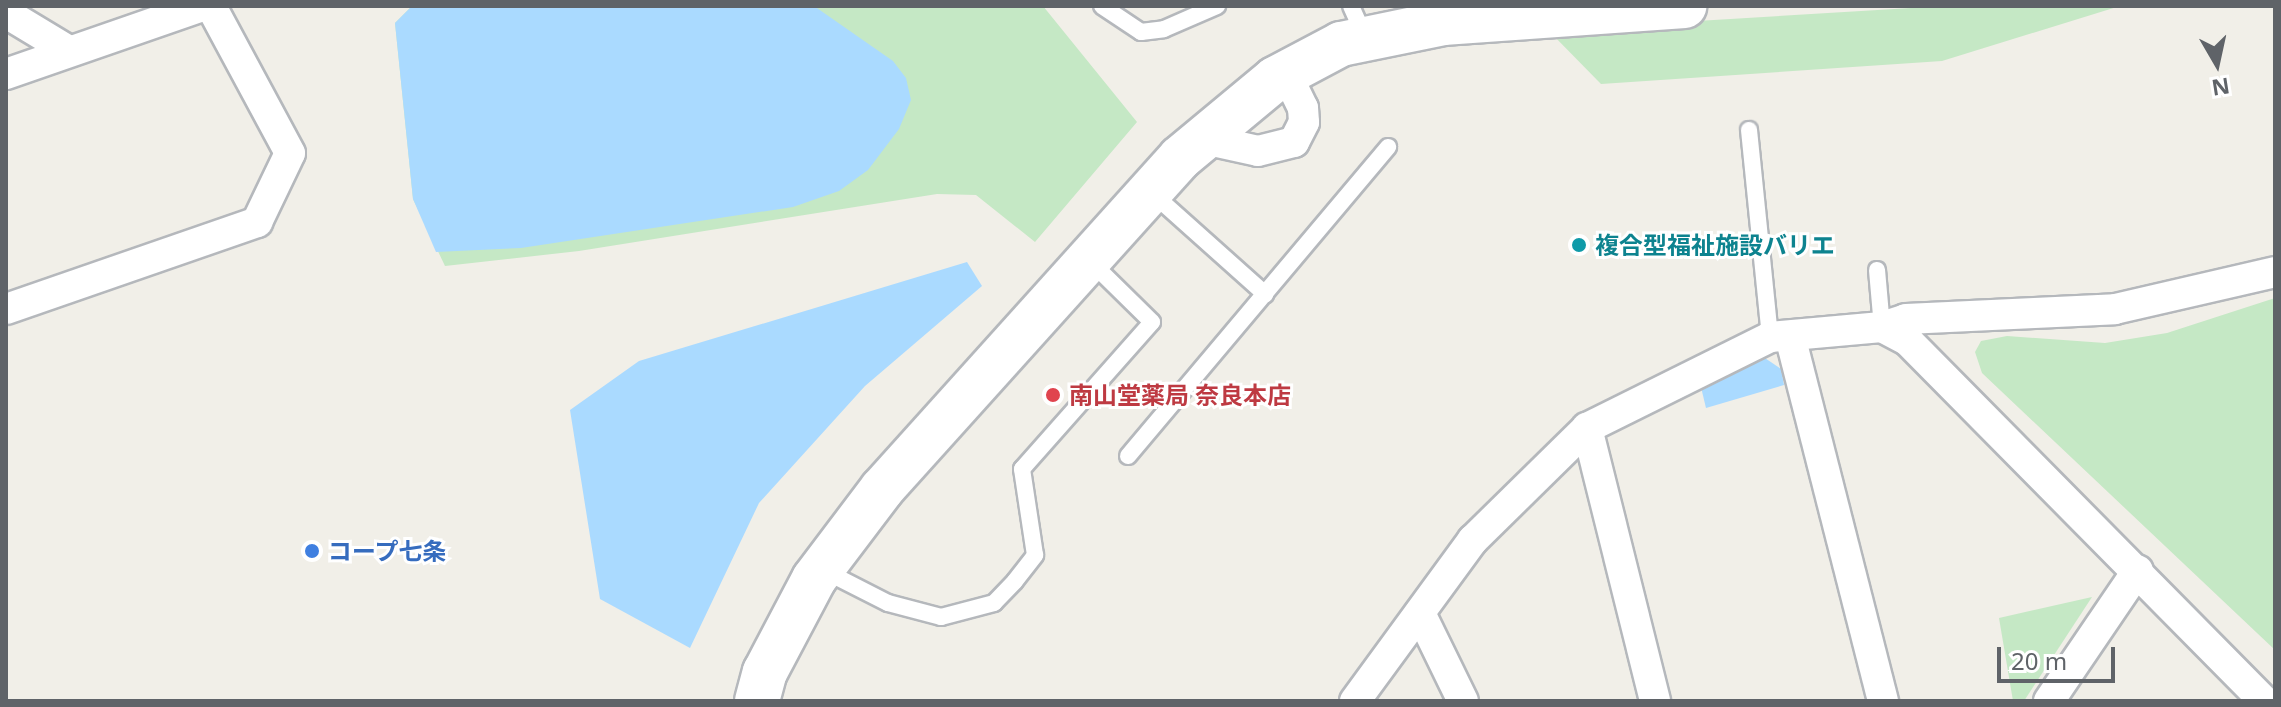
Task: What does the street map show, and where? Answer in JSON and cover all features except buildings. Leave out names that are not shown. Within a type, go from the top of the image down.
[{"type":"street","points":[[6,74],[202,6]]},
{"type":"street","points":[[6,309],[257,222],[290,153],[211,6]]},
{"type":"street","points":[[757,701],[765,672],[821,569],[882,489],[1151,191],[1204,139],[1286,73],[1341,44],[1358,22],[1443,23],[1570,9],[1684,6]]},
{"type":"street","points":[[6,13],[69,51]]},
{"type":"street","points":[[1204,139],[1258,151],[1294,142],[1304,122],[1303,108],[1286,73]]},
{"type":"street","points":[[1355,701],[1473,540],[1587,428],[1780,337],[1882,327],[1906,319],[2115,309],[2275,272]]},
{"type":"street","points":[[1882,327],[1908,341],[2138,570],[2264,701]]},
{"type":"street","points":[[1780,337],[1883,701]]},
{"type":"street","points":[[1587,428],[1655,701]]},
{"type":"street","points":[[2049,701],[2138,570]]},
{"type":"street","points":[[1420,613],[1463,701]]},
{"type":"lane","points":[[1102,6],[1120,23],[1141,32],[1164,29],[1217,6]]},
{"type":"lane","points":[[1749,130],[1780,337]]},
{"type":"lane","points":[[1128,456],[1388,147]]},
{"type":"lane","points":[[1151,191],[1265,294]]},
{"type":"lane","points":[[821,569],[888,603],[941,617],[994,603],[1015,581],[1035,555],[1022,469],[1152,322],[1089,260]]},
{"type":"lane","points":[[1877,270],[1882,327]]},
{"type":"green space","points":[[412,6],[1043,6],[1137,122],[1035,242],[976,195],[937,194],[579,251],[445,266],[413,199],[395,23]]},
{"type":"green space","points":[[1944,6],[2120,6],[1942,61],[1601,84],[1548,30]]},
{"type":"green space","points":[[2275,298],[2275,650],[1982,373],[1975,352],[1981,341],[2007,336],[2105,343],[2167,333]]},
{"type":"green space","points":[[2092,597],[2024,701],[2013,701],[1999,618]]},
{"type":"water","points":[[412,6],[814,6],[893,61],[906,78],[911,100],[899,129],[868,170],[839,191],[793,207],[521,248],[436,252],[413,199],[395,23]]},
{"type":"water","points":[[967,262],[982,286],[865,386],[759,503],[690,648],[600,599],[570,410],[639,361]]},
{"type":"water","points":[[1759,354],[1781,369],[1784,385],[1706,408],[1700,383]]},
{"type":"place","name":"複合型福祉施設バリエ","points":[[1579,245]]},
{"type":"place","name":"南山堂薬局 奈良本店","points":[[1053,395]]},
{"type":"place","name":"コープ七条","points":[[312,551]]}]
